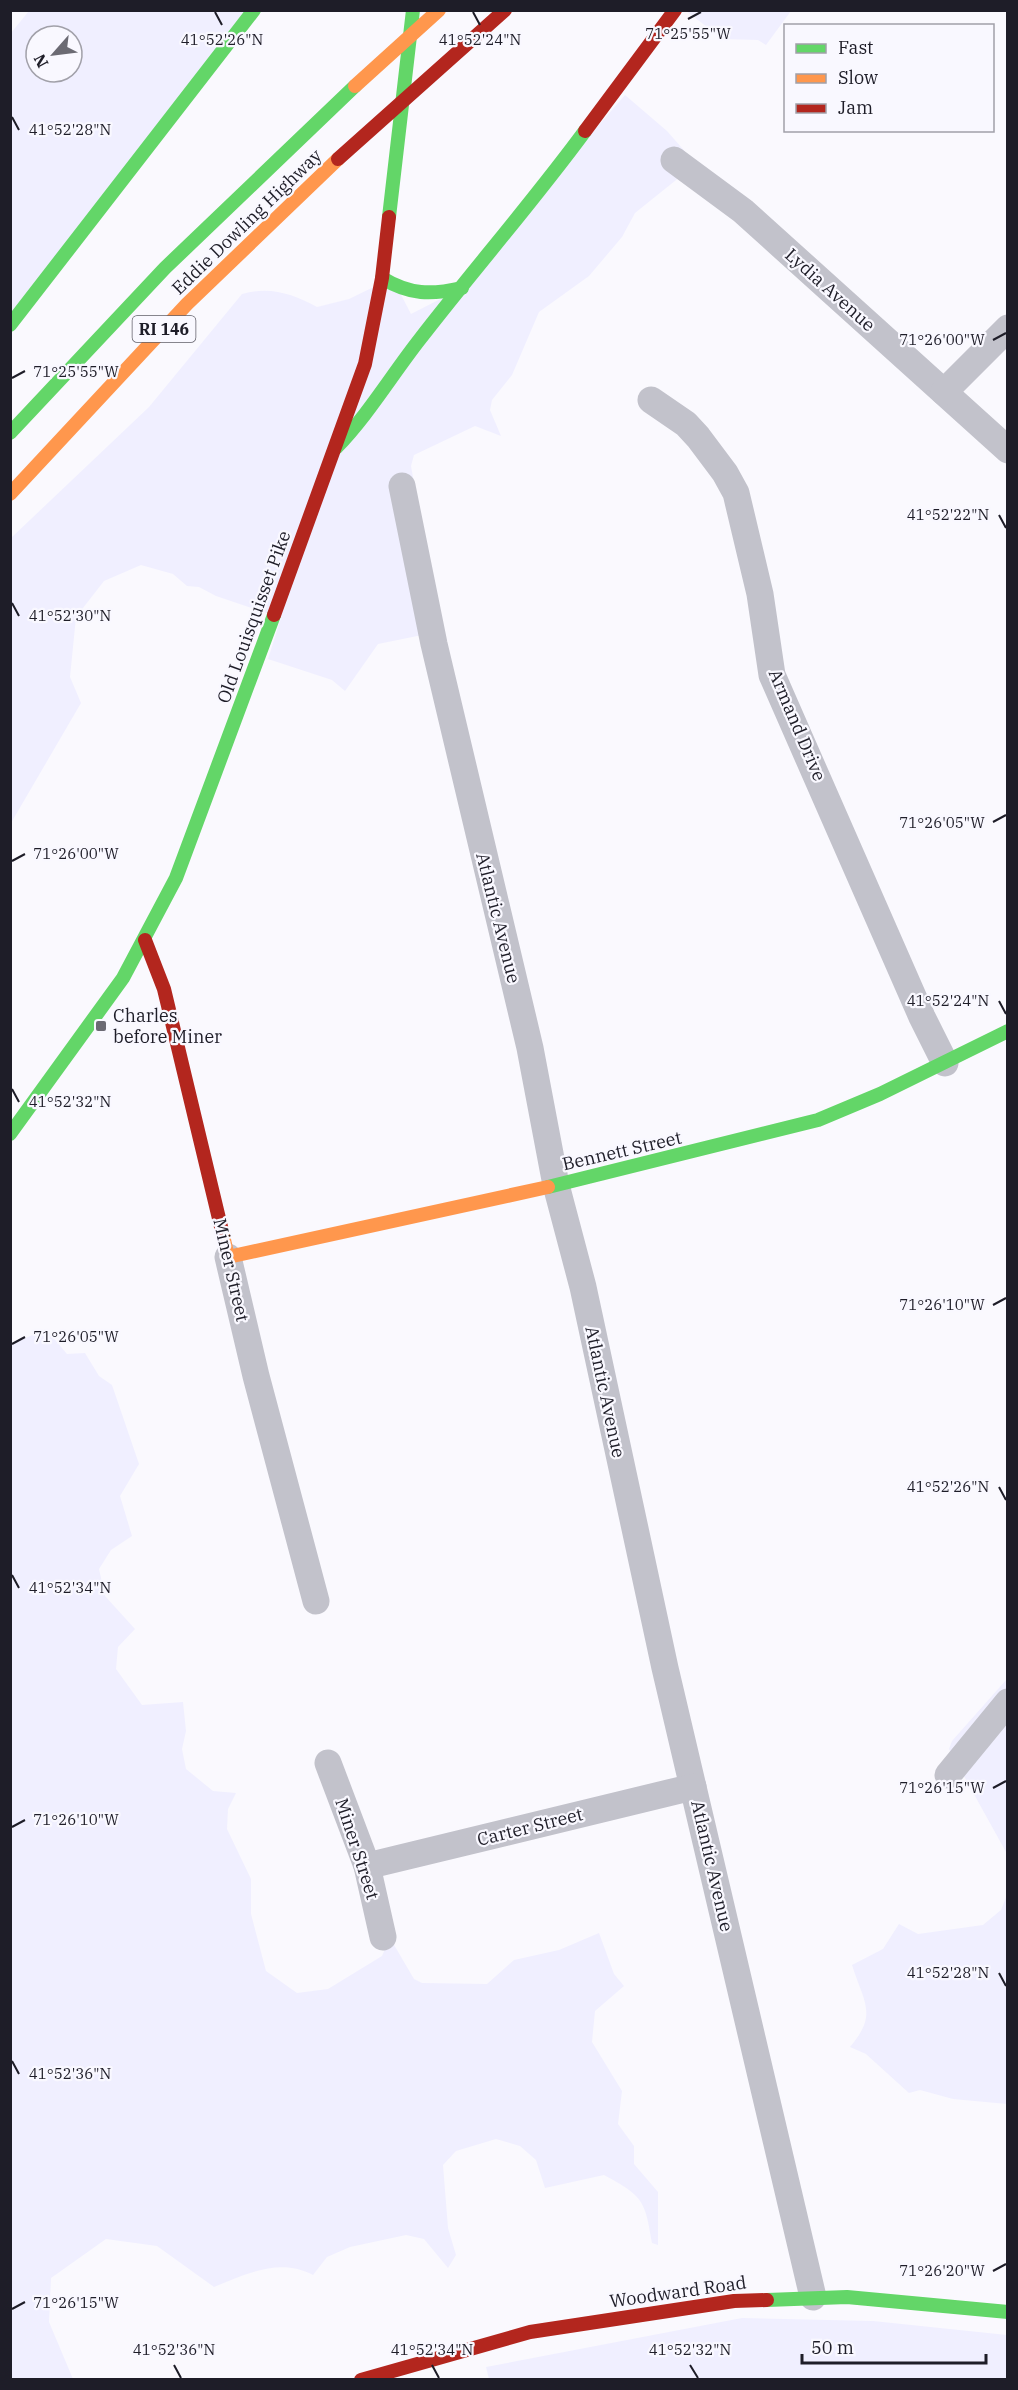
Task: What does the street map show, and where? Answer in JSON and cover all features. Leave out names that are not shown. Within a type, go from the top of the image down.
[{"type":"main road","points":[[10,325],[254,10]]},
{"type":"main road","name":"Old Louisquisset Pike","points":[[10,1134],[98,1016],[145,940],[176,878],[336,448],[365,364],[382,278],[413,10]]},
{"type":"main road","name":"Eddie Dowling Highway","points":[[10,433],[122,312],[325,111],[439,10]]},
{"type":"main road","name":"Eddie Dowling Highway","points":[[10,494],[132,360],[324,171],[505,10]]},
{"type":"main road","points":[[336,448],[362,421],[419,340],[531,204],[675,10]]},
{"type":"main road","points":[[382,278],[402,292],[414,294],[435,294],[462,288]]},
{"type":"main road","name":"Miner Street","points":[[145,940],[164,989],[228,1257]]},
{"type":"main road","name":"Bennett Street","points":[[228,1257],[556,1185],[818,1120],[880,1095],[1008,1032]]},
{"type":"main road","name":"Woodward Road","points":[[361,2379],[530,2332],[734,2301],[813,2297],[917,2302],[1008,2312]]},
{"type":"street","name":"Lydia Avenue","points":[[674,160],[743,211],[1008,450]]},
{"type":"street","points":[[944,392],[1008,328]]},
{"type":"street","name":"Armand Drive","points":[[651,400],[686,424],[698,436],[725,473],[736,493],[760,594],[772,675],[922,1017],[945,1063]]},
{"type":"street","name":"Atlantic Avenue","points":[[402,486],[463,776],[530,1048],[556,1185],[583,1287],[693,1787],[813,2297]]},
{"type":"street","name":"Miner Street","points":[[228,1257],[259,1388],[316,1600]]},
{"type":"street","points":[[948,1775],[1008,1702]]},
{"type":"street","name":"Miner Street","points":[[328,1763],[367,1866],[383,1937]]},
{"type":"street","name":"Carter Street","points":[[367,1866],[693,1787]]},
{"type":"shaded area","points":[[29,11],[253,11],[11,323],[11,33]]},
{"type":"shaded area","points":[[686,11],[791,11],[766,45],[758,40],[723,39]]},
{"type":"shaded area","points":[[625,95],[667,131],[696,164],[635,213],[622,237],[589,276],[539,312],[512,375],[492,400],[490,410],[501,436],[475,426],[414,455],[411,466],[437,616],[437,632],[378,644],[345,691],[332,680],[268,659],[281,618],[216,596],[199,587],[187,586],[173,574],[141,565],[104,581],[76,617],[70,677],[81,703],[11,823],[11,538],[149,407],[242,294],[272,291],[299,298],[317,307],[349,299],[386,281],[395,283],[411,314],[454,292]]},
{"type":"shaded area","points":[[46,1329],[67,1354],[85,1353],[99,1376],[112,1385],[139,1464],[120,1496],[132,1536],[111,1550],[99,1569],[105,1596],[135,1629],[118,1647],[116,1669],[142,1705],[183,1702],[186,1731],[182,1749],[186,1769],[213,1791],[236,1793],[228,1809],[227,1829],[251,1879],[251,1914],[266,1971],[297,1993],[328,1989],[382,1956],[390,1938],[414,1979],[422,1983],[487,1984],[514,1960],[559,1950],[599,1933],[614,1974],[624,1986],[595,2011],[592,2042],[622,2091],[618,2124],[634,2146],[634,2164],[658,2192],[658,2245],[652,2243],[644,2208],[627,2188],[604,2175],[545,2188],[536,2160],[520,2146],[496,2139],[456,2151],[443,2165],[448,2228],[456,2255],[448,2268],[424,2239],[406,2235],[350,2247],[327,2257],[313,2275],[288,2267],[276,2267],[263,2269],[214,2287],[157,2246],[106,2239],[51,2278],[49,2322],[73,2379],[11,2379],[10,1345]]},
{"type":"shaded area","points":[[1007,1679],[1007,1863],[1006,1852],[949,1749],[952,1741]]},
{"type":"shaded area","points":[[1007,1895],[1007,2104],[953,2099],[920,2090],[909,2093],[866,2054],[850,2047],[859,2036],[866,2017],[864,1999],[852,1965],[883,1949],[899,1924],[918,1934],[983,1925],[1001,1910]]},
{"type":"shaded area","points":[[742,2318],[873,2321],[1007,2335],[1007,2379],[489,2379],[486,2367]]},
{"type":"traffic: fast","points":[[10,325],[254,10]]},
{"type":"traffic: fast","points":[[389,217],[413,10]]},
{"type":"traffic: fast","points":[[10,433],[165,268],[355,86]]},
{"type":"traffic: fast","points":[[336,448],[359,422],[420,339],[585,131]]},
{"type":"traffic: fast","points":[[382,278],[402,288],[421,292],[440,292],[462,288]]},
{"type":"traffic: fast","points":[[10,1134],[123,978],[176,878],[274,615]]},
{"type":"traffic: fast","points":[[548,1187],[818,1120],[880,1094],[1008,1031]]},
{"type":"traffic: fast","points":[[767,2300],[847,2297],[1008,2312]]},
{"type":"traffic: slow","points":[[355,86],[439,10]]},
{"type":"traffic: slow","points":[[10,494],[187,304],[338,159]]},
{"type":"traffic: slow","points":[[222,1231],[228,1257],[548,1187]]},
{"type":"traffic: jam","points":[[338,159],[505,10]]},
{"type":"traffic: jam","points":[[585,131],[675,10]]},
{"type":"traffic: jam","points":[[274,615],[365,364],[382,278],[389,217]]},
{"type":"traffic: jam","points":[[145,940],[164,989],[222,1231]]},
{"type":"traffic: jam","points":[[361,2380],[530,2332],[734,2301],[767,2300]]},
{"type":"place","name":"Charles before Miner","points":[[101,1026]]}]
